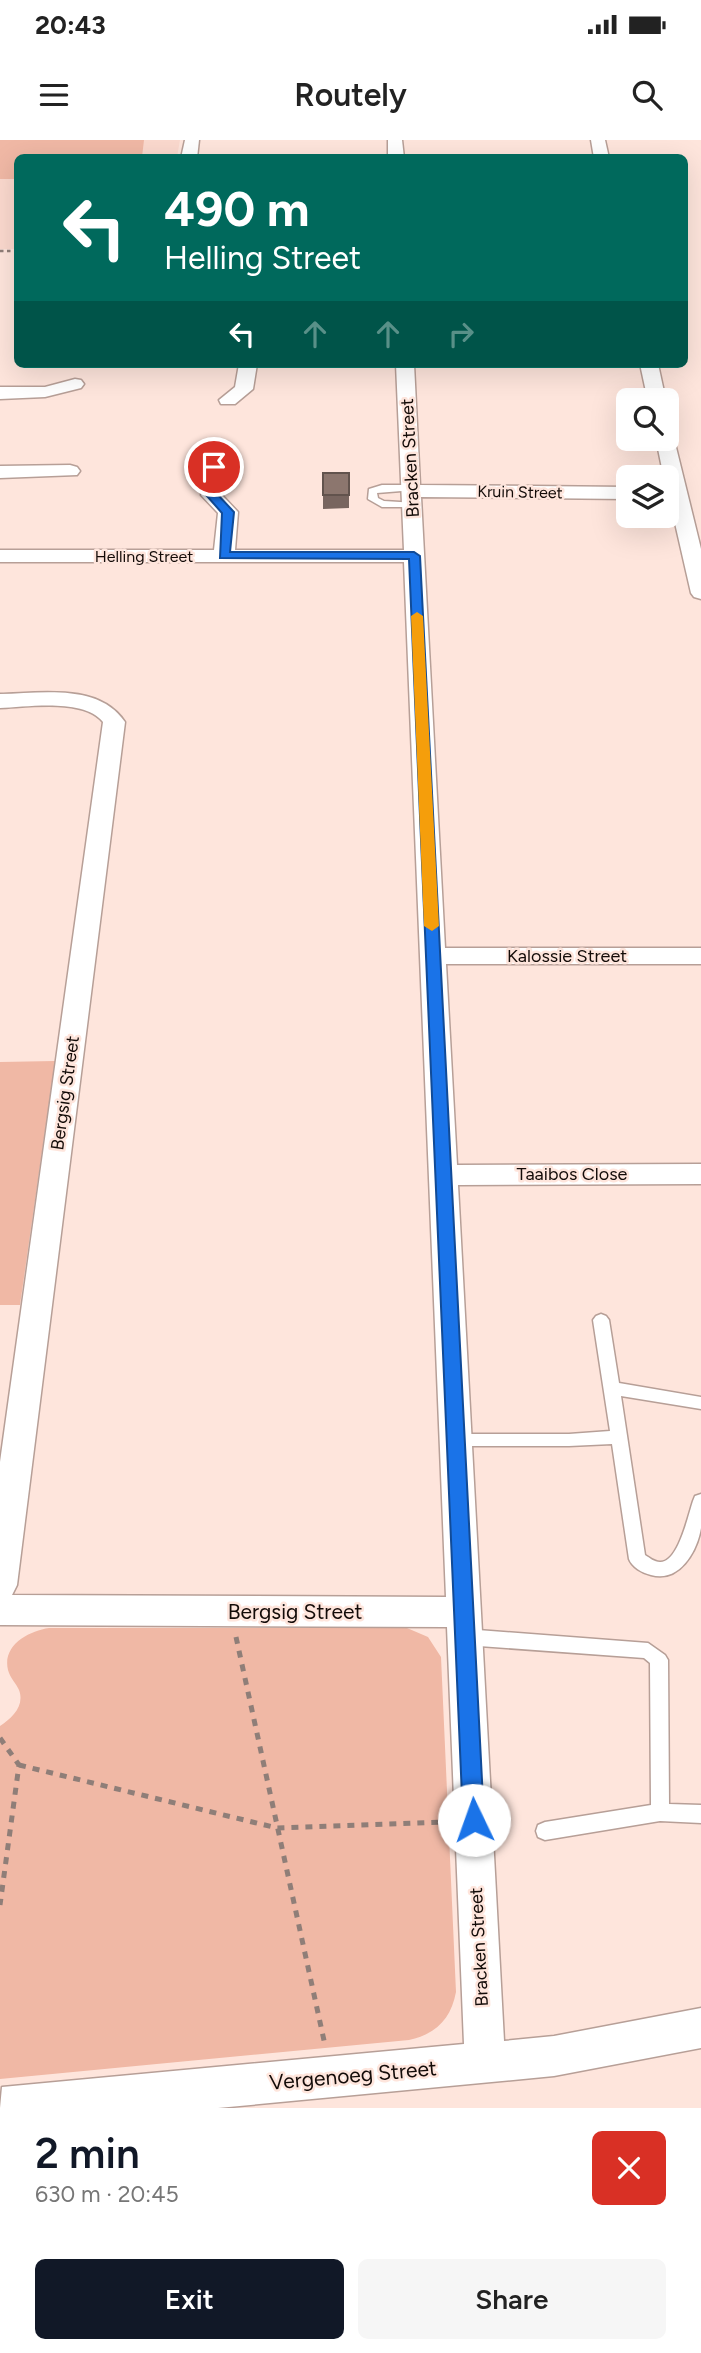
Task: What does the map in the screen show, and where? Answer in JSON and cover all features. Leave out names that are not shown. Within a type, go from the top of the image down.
[{"type":"street","points":[[228,400],[244,389],[247,368]]},
{"type":"street","name":"Bracken Street","points":[[405,368],[485,2062]]},
{"type":"street","points":[[650,368],[654,388]]},
{"type":"street","points":[[0,393],[45,392],[75,384]]},
{"type":"street","points":[[224,555],[228,512],[211,495],[214,467],[228,463]]},
{"type":"street","points":[[0,472],[70,471]]},
{"type":"street","name":"Kruin Street","points":[[411,495],[616,493]]},
{"type":"street","points":[[679,494],[701,494]]},
{"type":"street","points":[[679,518],[701,593]]},
{"type":"street","name":"Helling Street","points":[[0,556],[414,556]]},
{"type":"street","name":"Bergsig Street","points":[[0,701],[81,701],[105,709],[114,722],[0,1585]]},
{"type":"street","name":"Kalossie Street","points":[[433,956],[701,956]]},
{"type":"street","name":"Taaibos Close","points":[[443,1175],[701,1174]]},
{"type":"street","name":"Bergsig Street","points":[[0,1610],[230,1611],[464,1625]]},
{"type":"street","name":"Vergenoeg Street","points":[[2,2108],[182,2099],[332,2077],[555,2056],[701,2028]]},
{"type":"lane","points":[[601,1320],[637,1559],[643,1564],[674,1568],[680,1562],[701,1501]]},
{"type":"lane","points":[[611,1388],[701,1403]]},
{"type":"lane","points":[[456,1440],[619,1437]]},
{"type":"lane","points":[[464,1625],[654,1653],[659,1660],[660,1812]]},
{"type":"lane","points":[[545,1831],[660,1812],[701,1814]]},
{"type":"path","points":[[230,1611],[332,2077]]},
{"type":"path","points":[[0,1738],[19,1765],[277,1828],[474,1820]]},
{"type":"path","points":[[0,1905],[19,1765]]},
{"type":"shaded area","points":[[0,140],[180,140],[178,154],[14,154],[14,249],[0,249]]},
{"type":"shaded area","points":[[0,140],[144,140],[142,154],[14,154],[14,179],[0,179]]},
{"type":"shaded area","points":[[55,1061],[20,1305],[0,1305],[0,1062]]},
{"type":"shaded area","points":[[49,1628],[407,1628],[428,1637],[441,1657],[456,1992],[454,2002],[441,2024],[427,2034],[409,2040],[0,2079],[0,1726],[13,1715],[20,1701],[19,1690],[10,1676],[7,1661],[9,1653],[19,1641],[33,1632]]},
{"type":"building","points":[[323,473],[349,473],[349,495],[323,495]]},
{"type":"slow traffic","points":[[417,616],[432,926]]},
{"type":"route","points":[[214,467],[211,495],[228,512],[224,555],[414,556],[474,1820]]}]
